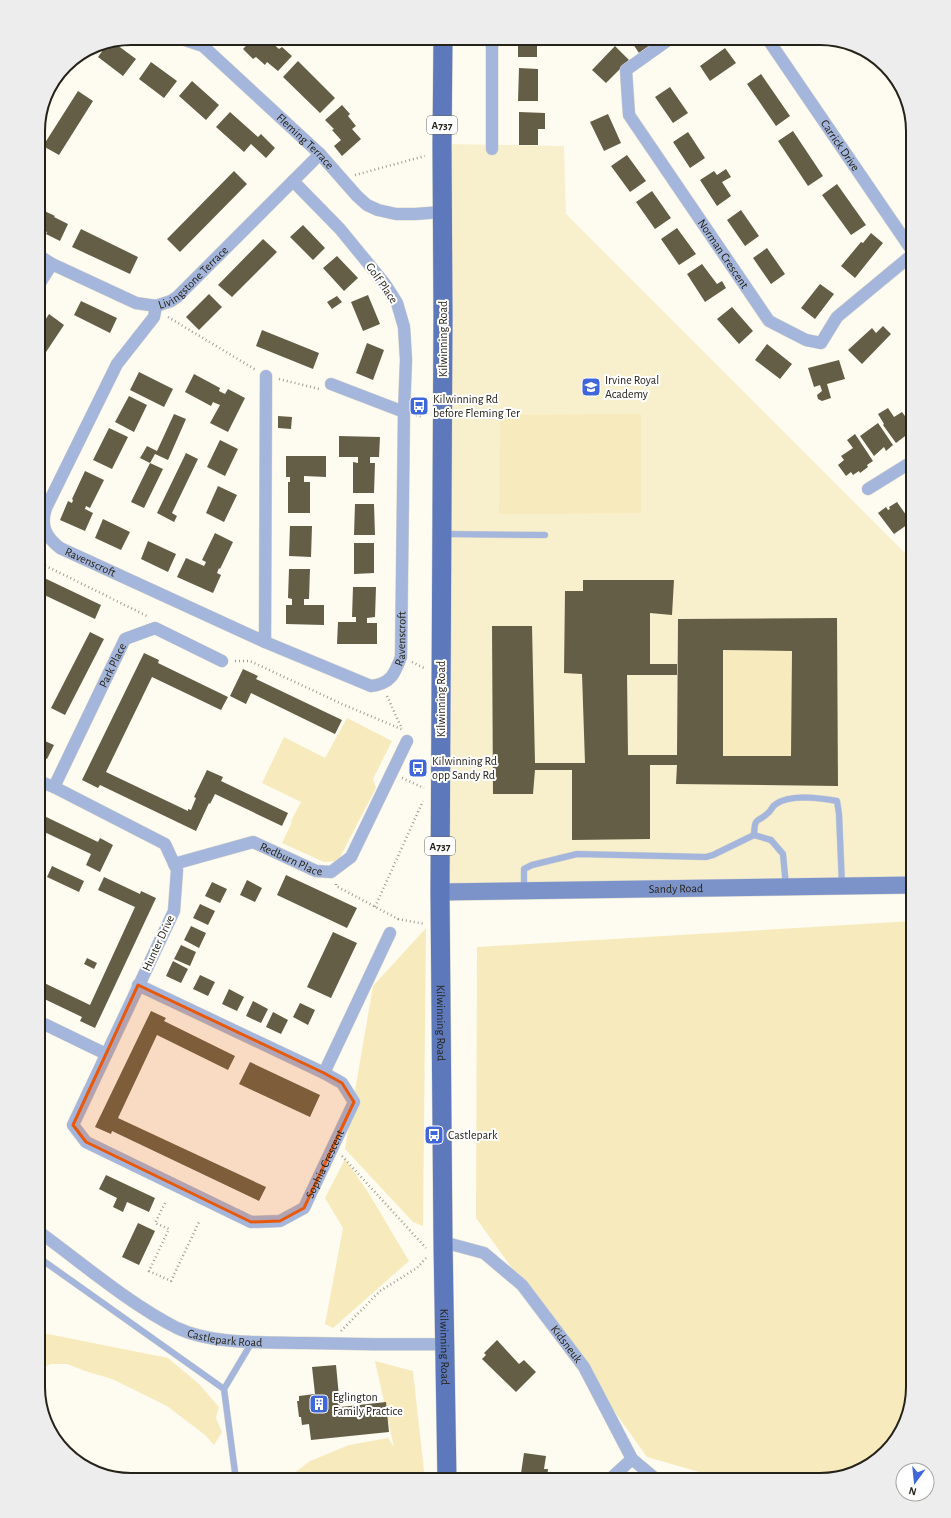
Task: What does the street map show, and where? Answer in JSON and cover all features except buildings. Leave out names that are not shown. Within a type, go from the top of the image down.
[{"type":"main road","name":"Kilwinning Road","points":[[443,45],[440,892],[435,1246],[444,1344],[447,1473]]},
{"type":"main road","name":"Sandy Road","points":[[440,892],[906,885]]},
{"type":"street","name":"Fleming Terrace","points":[[200,45],[203,46],[320,154],[341,179],[367,205],[378,210],[396,214],[442,212]]},
{"type":"street","points":[[492,45],[492,150]]},
{"type":"street","name":"Norman Crescent","points":[[660,45],[626,70],[629,115],[769,321],[806,340],[821,343],[837,317],[906,259]]},
{"type":"street","name":"Carrick Drive","points":[[772,45],[906,243]]},
{"type":"street","name":"Livingstone Terrace","points":[[45,260],[136,303],[156,306],[177,297],[320,154]]},
{"type":"street","name":"Golf Place","points":[[293,181],[340,229],[385,284],[397,303],[402,316],[405,334],[406,360],[404,412]]},
{"type":"street","points":[[45,275],[52,264]]},
{"type":"street","name":"Ravenscroft","points":[[45,511],[117,364],[154,318],[156,306]]},
{"type":"street","points":[[265,642],[266,376]]},
{"type":"street","points":[[331,384],[404,412]]},
{"type":"street","name":"Ravenscroft","points":[[45,530],[51,540],[60,548],[265,642],[372,686],[382,685],[390,678],[401,657],[404,412]]},
{"type":"street","points":[[868,489],[906,465]]},
{"type":"street","points":[[155,628],[222,661]]},
{"type":"street","name":"Park Place","points":[[54,787],[125,639],[155,628]]},
{"type":"street","name":"Redburn Place","points":[[174,864],[253,842],[316,871],[331,872],[351,857],[407,741]]},
{"type":"street","name":"Hunter Drive","points":[[45,784],[165,844],[177,870],[174,911],[106,1054]]},
{"type":"street","points":[[324,1073],[390,933]]},
{"type":"street","name":"Sophia Crescent","points":[[106,1054],[73,1125],[86,1142],[251,1222],[280,1221],[304,1208],[354,1102],[342,1083],[324,1073],[138,985]]},
{"type":"street","points":[[45,1024],[106,1054]]},
{"type":"street","name":"Castlepark Road","points":[[45,1236],[136,1304],[178,1328],[212,1339],[252,1342],[402,1345],[444,1344]]},
{"type":"street","name":"Kidsneuk","points":[[435,1246],[484,1253],[522,1285],[584,1367],[632,1459],[649,1473]]},
{"type":"street","points":[[617,1473],[632,1459]]},
{"type":"lane","points":[[442,534],[545,535]]},
{"type":"lane","points":[[754,835],[755,824],[758,819],[767,814],[775,804],[791,799],[823,798],[837,801],[839,814],[842,887]]},
{"type":"lane","points":[[524,891],[524,869],[547,861],[577,854],[706,857],[754,835],[771,840],[784,854],[786,888]]},
{"type":"lane","points":[[45,1262],[224,1389]]},
{"type":"lane","points":[[235,1473],[224,1389],[252,1342]]},
{"type":"path","points":[[341,179],[442,151]]},
{"type":"path","points":[[156,306],[171,321],[266,376],[322,390],[331,384]]},
{"type":"path","points":[[45,565],[148,616],[155,628]]},
{"type":"path","points":[[401,657],[428,670],[441,671]]},
{"type":"path","points":[[222,661],[250,661],[342,704],[402,729],[382,685]]},
{"type":"path","points":[[391,773],[424,788]]},
{"type":"path","points":[[375,907],[424,798]]},
{"type":"path","points":[[331,872],[336,886],[398,919],[429,925]]},
{"type":"path","points":[[390,933],[398,919]]},
{"type":"path","points":[[334,1147],[435,1246]]},
{"type":"path","points":[[165,1203],[155,1223],[169,1229],[149,1271],[171,1281],[200,1220]]},
{"type":"path","points":[[339,1333],[380,1291],[417,1268],[428,1256]]},
{"type":"highlighted area","points":[[138,985],[324,1073],[342,1083],[354,1102],[304,1208],[280,1221],[251,1222],[86,1142],[73,1125]]},
{"type":"shaded area","name":"Irvine Royal Academy","points":[[442,144],[564,146],[566,214],[906,554],[906,881],[440,892]]},
{"type":"shaded area","points":[[641,414],[641,513],[499,514],[500,415]]},
{"type":"shaded area","points":[[723,650],[792,651],[791,756],[723,756]]},
{"type":"shaded area","points":[[347,718],[392,741],[373,779],[376,788],[338,861],[324,862],[282,843],[301,802],[262,783],[284,737],[325,758]]},
{"type":"shaded area","points":[[906,921],[906,1387],[904,1404],[897,1425],[885,1444],[877,1452],[853,1466],[842,1470],[820,1473],[703,1473],[647,1457],[476,1218],[477,947]]},
{"type":"shaded area","points":[[426,928],[423,1226],[413,1222],[345,1149],[373,986]]},
{"type":"shaded area","points":[[345,1159],[368,1192],[409,1261],[333,1328],[325,1324],[343,1228],[325,1198]]},
{"type":"shaded area","points":[[45,1333],[168,1358],[199,1384],[219,1407],[216,1418],[222,1432],[214,1445],[205,1435],[167,1406],[112,1379],[67,1364],[51,1364],[45,1367]]},
{"type":"shaded area","points":[[375,1361],[413,1371],[424,1473],[294,1473],[310,1461],[349,1445],[388,1438],[394,1447]]},
{"type":"place","name":"Irvine Royal Academy","points":[[591,387]]},
{"type":"place","name":"Kilwinning Rd before Fleming Ter","points":[[419,406]]},
{"type":"place","name":"Kilwinning Rd opp Sandy Rd","points":[[418,768]]},
{"type":"place","name":"Castlepark","points":[[434,1135]]},
{"type":"place","name":"Eglington Family Practice","points":[[319,1404]]}]
